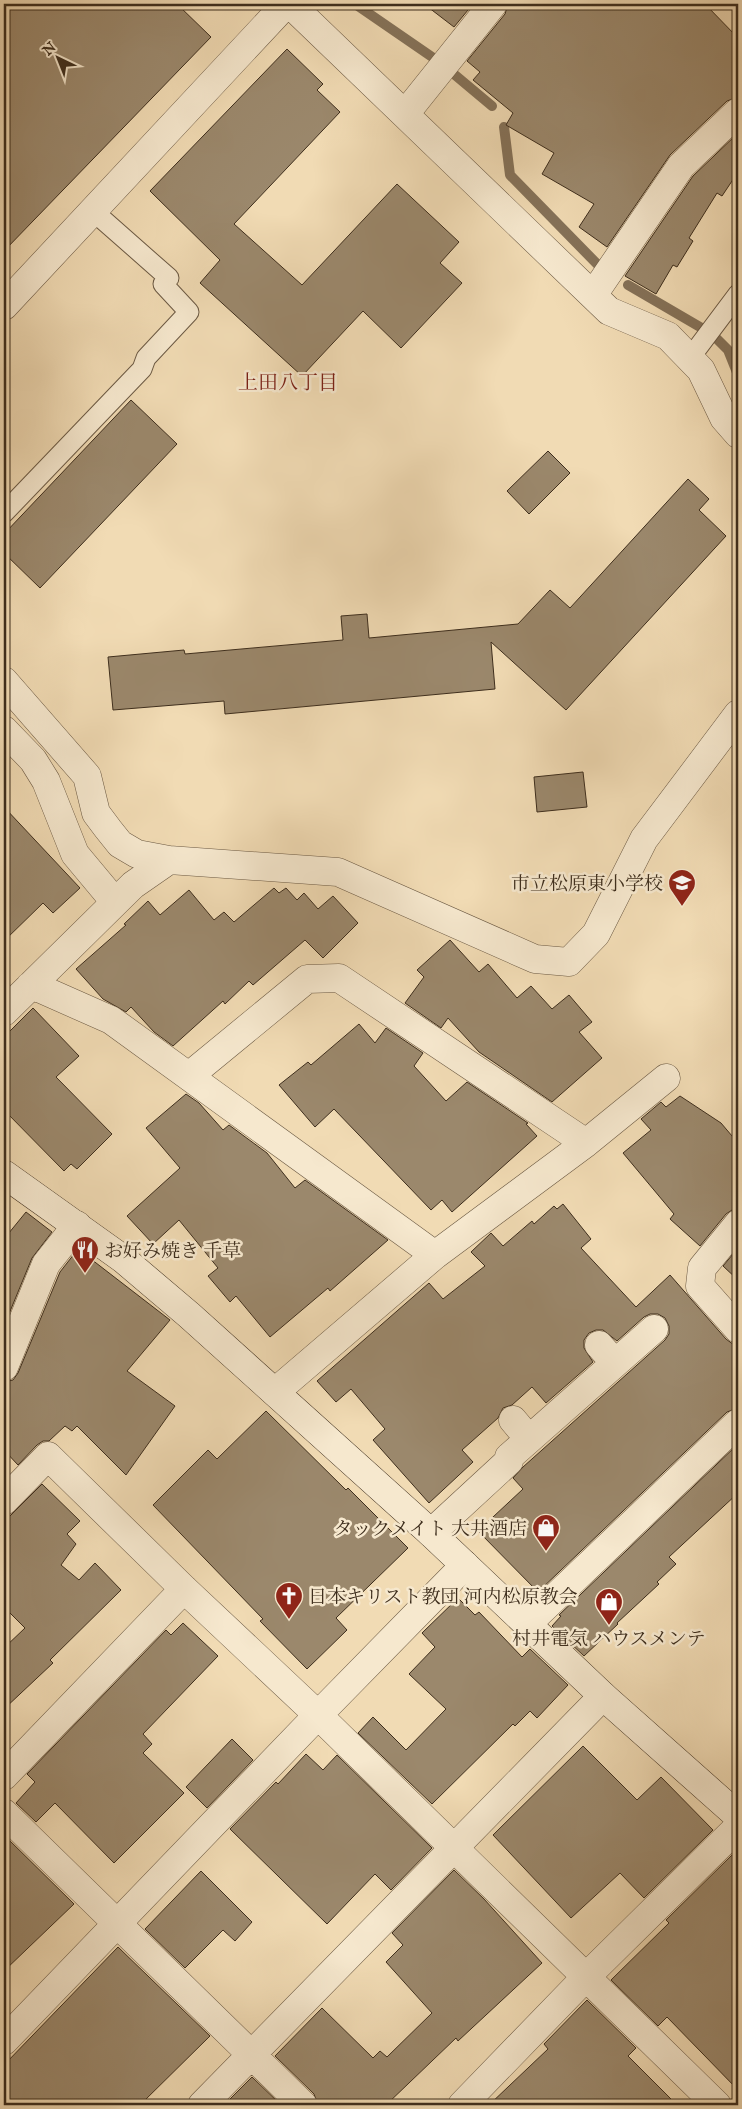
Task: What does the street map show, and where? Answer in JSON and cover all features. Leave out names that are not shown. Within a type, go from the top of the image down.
[{"type":"street","points":[[6,298],[93,211],[286,4]]},
{"type":"street","points":[[290,4],[609,311],[668,336],[701,370],[733,417]]},
{"type":"street","points":[[405,114],[493,4]]},
{"type":"street","points":[[593,295],[681,166],[738,112]]},
{"type":"street","points":[[4,681],[87,776],[96,813],[120,844],[138,854],[169,860],[338,872],[535,959],[569,962],[596,934],[644,839],[738,714]]},
{"type":"street","points":[[4,730],[33,760],[46,782],[75,854],[114,902]]},
{"type":"street","points":[[13,996],[133,885],[169,860]]},
{"type":"street","points":[[190,1076],[307,979],[339,978],[586,1143]]},
{"type":"street","points":[[13,996],[41,989],[111,1020],[435,1255]]},
{"type":"street","points":[[275,1392],[435,1255],[586,1143],[666,1078]]},
{"type":"street","points":[[4,1174],[78,1225],[138,1272],[275,1392],[431,1533],[603,1696],[738,1816]]},
{"type":"street","points":[[738,1224],[702,1268],[700,1286],[738,1329]]},
{"type":"street","points":[[4,1368],[46,1264],[78,1225]]},
{"type":"street","points":[[431,1533],[509,1461],[521,1429],[607,1354],[654,1328]]},
{"type":"street","points":[[527,1624],[738,1423]]},
{"type":"street","points":[[4,1502],[48,1456],[184,1589],[318,1715],[717,2105]]},
{"type":"street","points":[[4,2041],[465,1565]]},
{"type":"street","points":[[4,1776],[184,1589]]},
{"type":"street","points":[[202,2105],[603,1696]]},
{"type":"street","points":[[4,1812],[303,2105]]},
{"type":"street","points":[[462,2105],[586,1977],[738,1827]]},
{"type":"lane","points":[[4,513],[142,369],[146,358],[189,312],[163,284],[169,278],[93,211]]},
{"type":"lane","points":[[690,358],[738,294]]},
{"type":"building","points":[[4,4],[177,4],[211,37],[4,251]]},
{"type":"building","points":[[424,4],[473,4],[454,27]]},
{"type":"building","points":[[508,4],[705,4],[738,38],[738,97],[727,101],[670,155],[607,247],[579,227],[594,204],[542,174],[554,153],[506,125],[513,113],[473,80],[480,72],[467,61],[505,14]]},
{"type":"building","points":[[287,49],[323,84],[317,90],[340,112],[234,224],[302,285],[397,184],[459,242],[440,263],[462,283],[401,348],[363,311],[302,376],[200,283],[220,260],[150,191]]},
{"type":"building","points":[[738,133],[738,172],[722,196],[717,193],[689,238],[693,241],[677,267],[673,265],[656,294],[625,276],[693,176]]},
{"type":"building","points":[[131,400],[177,444],[40,588],[4,553],[4,534]]},
{"type":"building","points":[[548,451],[570,473],[529,514],[507,491]]},
{"type":"building","points":[[688,479],[709,499],[699,510],[726,536],[566,710],[491,642],[495,689],[225,714],[224,701],[113,710],[108,657],[184,650],[185,654],[343,640],[341,616],[367,614],[369,638],[518,624],[550,590],[570,608]]},
{"type":"building","points":[[583,772],[587,807],[537,812],[534,777]]},
{"type":"building","points":[[4,807],[80,888],[53,913],[43,903],[4,941]]},
{"type":"building","points":[[274,888],[279,893],[286,888],[297,900],[304,893],[318,909],[333,896],[358,923],[323,958],[305,940],[253,985],[249,981],[225,1004],[223,1001],[173,1046],[154,1032],[131,1007],[126,1012],[103,999],[76,969],[126,925],[124,924],[148,901],[160,915],[189,890],[214,920],[224,912],[234,922]]},
{"type":"building","points":[[450,940],[479,972],[488,964],[517,998],[531,986],[552,1009],[569,995],[592,1022],[579,1032],[602,1058],[552,1102],[479,1052],[448,1018],[441,1028],[405,1003],[424,977],[417,970]]},
{"type":"building","points":[[33,1008],[79,1056],[56,1077],[112,1134],[77,1169],[71,1164],[64,1171],[4,1110],[4,1037]]},
{"type":"building","points":[[359,1024],[375,1043],[386,1028],[423,1053],[414,1066],[446,1101],[467,1082],[528,1123],[526,1124],[537,1136],[452,1212],[442,1200],[431,1210],[334,1109],[315,1127],[279,1085],[308,1062],[311,1065]]},
{"type":"building","points":[[186,1094],[199,1103],[223,1130],[229,1125],[267,1153],[295,1188],[305,1180],[388,1240],[330,1291],[328,1288],[270,1337],[236,1296],[230,1302],[208,1276],[218,1268],[179,1220],[153,1244],[127,1216],[180,1168],[146,1128]]},
{"type":"building","points":[[680,1096],[721,1123],[738,1143],[738,1209],[726,1214],[700,1246],[670,1219],[674,1214],[623,1153],[651,1130],[641,1119],[661,1102],[666,1107]]},
{"type":"building","points":[[563,1204],[591,1239],[581,1248],[636,1307],[670,1275],[726,1339],[738,1348],[738,1408],[727,1412],[538,1592],[478,1531],[523,1489],[513,1478],[523,1467],[665,1340],[669,1334],[669,1326],[665,1318],[658,1314],[650,1314],[617,1341],[603,1330],[589,1333],[584,1340],[584,1348],[593,1362],[546,1403],[532,1387],[512,1405],[503,1408],[498,1418],[462,1450],[473,1462],[429,1503],[373,1440],[385,1429],[351,1389],[336,1402],[317,1381],[429,1283],[443,1299],[485,1266],[471,1252],[491,1233],[503,1246],[532,1221],[534,1224],[554,1206],[557,1209]]},
{"type":"building","points":[[26,1212],[52,1232],[32,1258],[4,1326],[4,1239]]},
{"type":"building","points":[[738,1248],[738,1280],[723,1266]]},
{"type":"building","points":[[78,1249],[170,1320],[127,1371],[175,1406],[126,1475],[77,1426],[72,1431],[65,1426],[49,1441],[43,1441],[37,1445],[18,1465],[4,1450],[4,1382],[13,1380],[18,1373],[60,1272]]},
{"type":"building","points":[[266,1411],[346,1490],[348,1488],[408,1548],[336,1618],[347,1630],[307,1669],[260,1621],[263,1619],[153,1505],[208,1450],[217,1459]]},
{"type":"building","points":[[738,1444],[738,1493],[669,1557],[676,1564],[657,1582],[659,1584],[584,1656],[552,1626],[561,1616],[559,1615]]},
{"type":"building","points":[[42,1484],[80,1521],[67,1534],[76,1544],[61,1565],[79,1580],[95,1563],[121,1590],[50,1660],[53,1663],[4,1709],[4,1648],[25,1628],[4,1607],[4,1522]]},
{"type":"building","points":[[458,1598],[475,1615],[479,1612],[522,1657],[530,1649],[568,1685],[537,1718],[530,1711],[515,1726],[513,1724],[432,1804],[358,1733],[373,1717],[406,1750],[446,1709],[409,1674],[435,1647],[422,1633]]},
{"type":"building","points":[[183,1623],[218,1656],[143,1734],[152,1744],[143,1753],[184,1793],[114,1863],[55,1803],[36,1822],[16,1803],[35,1782],[27,1774],[166,1630],[171,1635]]},
{"type":"building","points":[[232,1739],[253,1760],[207,1808],[186,1787]]},
{"type":"building","points":[[583,1746],[637,1800],[661,1777],[713,1830],[644,1898],[620,1873],[571,1918],[493,1835]]},
{"type":"building","points":[[306,1754],[323,1770],[337,1755],[432,1848],[391,1890],[375,1874],[327,1924],[230,1829],[276,1782],[278,1784]]},
{"type":"building","points":[[4,1835],[74,1904],[4,1971]]},
{"type":"building","points":[[735,1852],[738,1855],[738,2090],[667,2017],[658,2026],[611,1980],[669,1923],[666,1920]]},
{"type":"building","points":[[454,1870],[484,1899],[542,1963],[458,2041],[456,2038],[386,2105],[318,2105],[314,2094],[275,2056],[322,2008],[373,2058],[380,2051],[387,2057],[432,2013],[386,1962],[403,1945],[392,1933]]},
{"type":"building","points":[[201,1871],[252,1922],[235,1941],[223,1930],[185,1968],[145,1929]]},
{"type":"building","points":[[118,1947],[210,2036],[140,2105],[4,2105],[4,2065]]},
{"type":"building","points":[[587,2000],[636,2048],[628,2056],[677,2105],[489,2105],[548,2049],[544,2044]]},
{"type":"building","points":[[252,2077],[281,2105],[224,2105]]},
{"type":"waterway","points":[[355,4],[435,59]]},
{"type":"waterway","points":[[455,75],[492,106]]},
{"type":"waterway","points":[[504,127],[510,175],[600,267]]},
{"type":"waterway","points":[[628,285],[712,334],[728,350],[738,375]]},
{"type":"place","name":"市立松原東小学校","points":[[682,907]]},
{"type":"place","name":"お好み焼き 千草","points":[[85,1274]]},
{"type":"place","name":"タックメイト 大井酒店","points":[[546,1552]]},
{"type":"place","name":"日本キリスト教団 河内松原教会","points":[[289,1620]]},
{"type":"place","name":"村井電気 ハウスメンテ","points":[[609,1626]]},
{"type":"district","name":"上田八丁目","points":[[288,382]]}]
